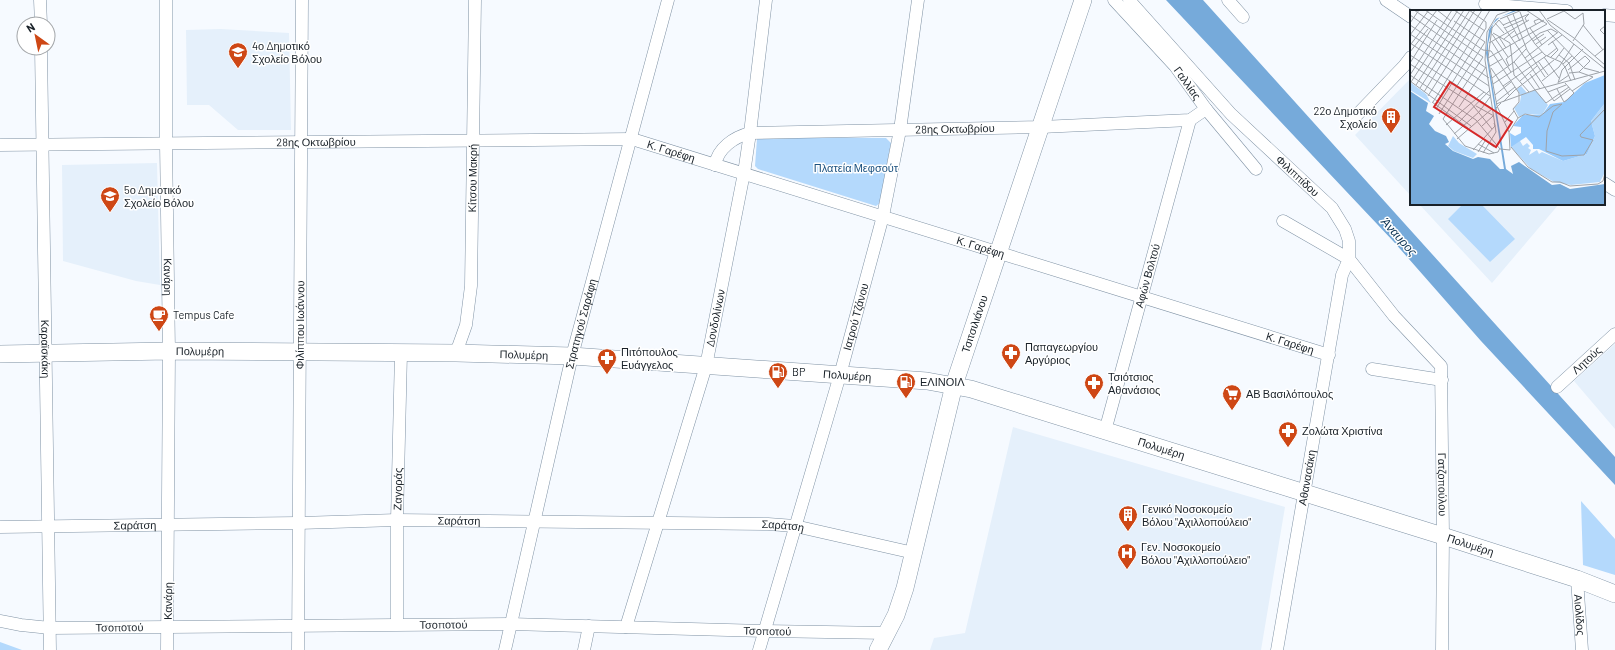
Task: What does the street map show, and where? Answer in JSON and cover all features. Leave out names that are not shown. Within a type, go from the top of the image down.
[{"type":"main road","name":"Τσιτσιλιάνου","points":[[878,650],[899,607],[914,553],[954,385],[1083,0]]},
{"type":"main road","name":"Πολυμέρη","points":[[0,354],[169,351],[456,353],[572,356],[927,381],[954,385],[1443,536],[1577,579],[1615,594]]},
{"type":"street","points":[[40,0],[41,16]]},
{"type":"street","name":"Κανάρη","points":[[166,0],[166,143],[169,351],[168,650]]},
{"type":"street","name":"Φιλίππου Ιωάννου","points":[[298,650],[302,0]]},
{"type":"street","name":"Κίτσου Μακρή","points":[[456,353],[466,325],[471,286],[475,0]]},
{"type":"street","name":"Στρατηγού Σαράφη","points":[[505,650],[572,356],[632,139],[668,0]]},
{"type":"street","name":"Δονδολίνων","points":[[626,627],[706,366],[744,173],[766,0]]},
{"type":"street","name":"Ιατρού Τζάνου","points":[[760,650],[840,375],[883,216],[900,130],[918,0]]},
{"type":"street","name":"Γαλλίας","points":[[1114,0],[1175,66],[1206,109],[1256,169]]},
{"type":"street","name":"Φιλιππίδου","points":[[1129,0],[1231,114],[1332,208],[1345,229],[1350,260]]},
{"type":"street","points":[[1228,0],[1243,17]]},
{"type":"street","points":[[1386,0],[1410,16]]},
{"type":"street","points":[[1485,5],[1557,8]]},
{"type":"street","points":[[1605,15],[1615,16]]},
{"type":"street","name":"Καραϊσκάκη","points":[[41,56],[50,650]]},
{"type":"street","points":[[1352,120],[1410,58]]},
{"type":"street","points":[[1190,120],[1206,109]]},
{"type":"street","name":"28ης Οκτωβρίου","points":[[715,164],[721,149],[742,136],[750,133],[1041,127],[1190,120]]},
{"type":"street","name":"Αφών Βολτού","points":[[1105,431],[1190,120]]},
{"type":"street","name":"28ης Οκτωβρίου","points":[[0,145],[632,139]]},
{"type":"street","name":"Κ. Γαρέφη","points":[[632,139],[1329,355]]},
{"type":"street","points":[[1605,185],[1615,190]]},
{"type":"street","points":[[1282,221],[1350,260]]},
{"type":"street","name":"Αθανασάκη","points":[[1277,650],[1342,275],[1350,260]]},
{"type":"street","name":"Γατζοπούλου","points":[[1350,260],[1394,316],[1441,366],[1443,536],[1442,650]]},
{"type":"street","name":"Λητούς","points":[[1557,387],[1615,334]]},
{"type":"street","name":"Ζαγοράς","points":[[397,624],[396,520],[401,353]]},
{"type":"street","points":[[1372,369],[1442,380]]},
{"type":"street","name":"Σαράτση","points":[[0,527],[298,523],[396,520],[768,524],[795,526],[914,553]]},
{"type":"street","name":"Αιολίδος","points":[[1577,579],[1582,650]]},
{"type":"street","name":"Τσοποτού","points":[[0,621],[21,626],[50,628],[510,624],[887,633]]},
{"type":"street","points":[[584,650],[589,626]]},
{"type":"shaded area","name":"4ο Δημοτικό Σχολείο Βόλου","points":[[221,29],[289,33],[291,130],[238,130],[209,105],[187,105],[186,30]]},
{"type":"shaded area","points":[[1410,79],[1410,195],[1355,135]]},
{"type":"shaded area","name":"5ο Δημοτικό Σχολείο Βόλου","points":[[157,163],[160,285],[136,281],[63,261],[62,165]]},
{"type":"shaded area","points":[[1420,205],[1558,205],[1492,283]]},
{"type":"shaded area","points":[[1615,344],[1615,429],[1574,381]]},
{"type":"shaded area","name":"Γεν. Νοσοκομείο Βόλου \"Αχιλλοπούλειο\"","points":[[1013,427],[1285,507],[1261,650],[930,650],[934,638],[965,633]]},
{"type":"green space","name":"Πλατεία Μεφσούτ","points":[[760,137],[886,138],[891,143],[880,203],[876,206],[758,169],[755,166],[757,139]]},
{"type":"green space","points":[[1462,205],[1482,205],[1515,239],[1490,262],[1448,219]]},
{"type":"green space","points":[[1581,501],[1615,539],[1615,575],[1583,565]]},
{"type":"green space","points":[[0,642],[22,650],[0,650]]},
{"type":"water","name":"Άναυρος","points":[[1166,0],[1203,0],[1615,457],[1615,485],[1481,341],[1394,242]]},
{"type":"place","name":"4ο Δημοτικό Σχολείο Βόλου","points":[[238,69]]},
{"type":"place","name":"22ο Δημοτικό Σχολείο","points":[[1391,134]]},
{"type":"place","name":"5ο Δημοτικό Σχολείο Βόλου","points":[[110,213]]},
{"type":"place","name":"Tempus Cafe","points":[[159,332]]},
{"type":"place","name":"Παπαγεωργίου Αργύριος","points":[[1011,370]]},
{"type":"place","name":"Πιτόπουλος Ευάγγελος","points":[[607,375]]},
{"type":"place","name":"BP","points":[[778,389]]},
{"type":"place","name":"ΕΛΙΝΟΙΛ","points":[[906,399]]},
{"type":"place","name":"Τσιότσιος Αθανάσιος","points":[[1094,400]]},
{"type":"place","name":"ΑΒ Βασιλόπουλος","points":[[1232,411]]},
{"type":"place","name":"Ζολώτα Χριστίνα","points":[[1288,448]]},
{"type":"place","name":"Γενικό Νοσοκομείο Βόλου \"Αχιλλοπούλειο\"","points":[[1128,532]]},
{"type":"place","name":"Γεν. Νοσοκομείο Βόλου \"Αχιλλοπούλειο\"","points":[[1127,570]]}]
